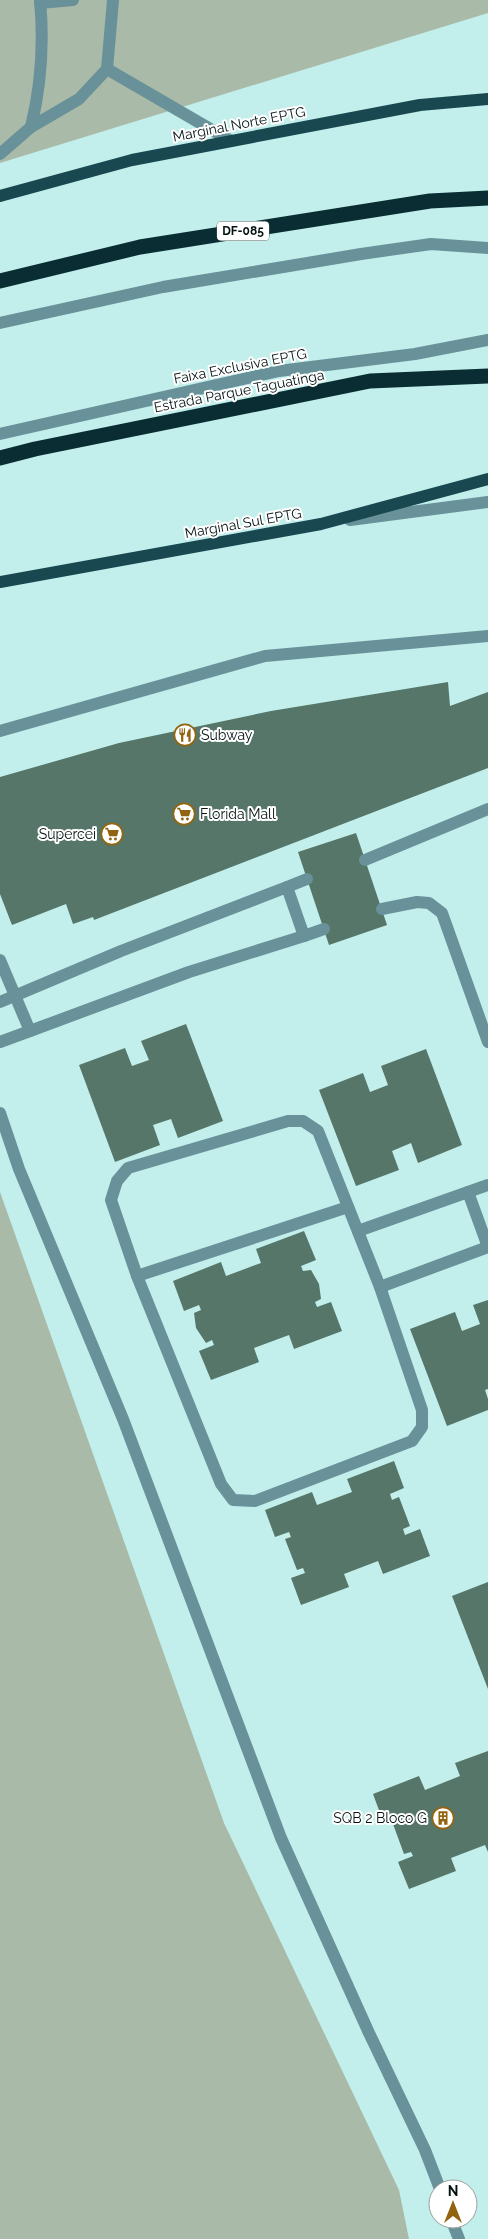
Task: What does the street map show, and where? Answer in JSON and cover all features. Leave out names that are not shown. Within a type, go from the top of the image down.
[{"type":"highway","name":"DF-085","points":[[0,281],[140,247],[430,201],[488,198]]},
{"type":"highway","name":"Estrada Parque Taguatinga","points":[[0,458],[35,449],[370,382],[488,376]]},
{"type":"main road","name":"Marginal Norte EPTG","points":[[0,196],[132,160],[420,104],[488,99]]},
{"type":"main road","name":"Marginal Sul EPTG","points":[[0,582],[321,524],[488,479]]},
{"type":"lane","points":[[31,127],[39,95],[41,57],[40,1],[73,0]]},
{"type":"lane","points":[[0,154],[31,127],[79,99],[107,69],[114,0]]},
{"type":"lane","points":[[107,69],[231,141]]},
{"type":"lane","points":[[0,323],[163,287],[361,254],[431,244],[488,248]]},
{"type":"lane","name":"Faixa Exclusiva EPTG","points":[[0,434],[278,371],[415,354],[488,340]]},
{"type":"lane","points":[[321,524],[488,502]]},
{"type":"lane","points":[[0,731],[264,656],[488,636]]},
{"type":"lane","points":[[365,860],[488,808]]},
{"type":"lane","points":[[0,1002],[121,951],[307,879]]},
{"type":"lane","points":[[287,887],[304,936]]},
{"type":"lane","points":[[382,909],[417,902],[429,903],[442,913],[488,1042]]},
{"type":"lane","points":[[0,1042],[189,972],[324,929]]},
{"type":"lane","points":[[0,960],[30,1030]]},
{"type":"lane","points":[[0,1114],[19,1169],[123,1419],[280,1838],[425,2150],[436,2179]]},
{"type":"lane","points":[[288,1121],[303,1121],[318,1131],[358,1231],[380,1287],[422,1410],[422,1427],[412,1441],[256,1501],[233,1500],[221,1484],[137,1276],[111,1200],[117,1181],[128,1168],[288,1121]]},
{"type":"lane","points":[[358,1231],[488,1184]]},
{"type":"lane","points":[[380,1287],[488,1247],[468,1192]]},
{"type":"lane","points":[[137,1276],[348,1207]]},
{"type":"green space","points":[[0,0],[488,0],[488,13],[0,163]]},
{"type":"green space","points":[[0,1192],[224,1823],[399,2190],[409,2239],[0,2239]]},
{"type":"building","name":"Florida Mall","points":[[448,682],[450,706],[488,692],[488,768],[94,920],[93,917],[73,924],[66,904],[12,925],[0,894],[0,777],[119,743],[271,711]]},
{"type":"building","points":[[356,833],[387,925],[329,945],[298,852]]},
{"type":"building","points":[[186,1024],[223,1121],[178,1138],[171,1119],[153,1125],[160,1145],[115,1162],[79,1065],[125,1048],[132,1066],[149,1060],[141,1041]]},
{"type":"building","points":[[426,1049],[462,1145],[418,1163],[411,1143],[392,1151],[399,1170],[356,1186],[319,1090],[363,1073],[370,1092],[388,1085],[381,1066]]},
{"type":"building","points":[[304,1231],[316,1260],[301,1266],[303,1271],[311,1270],[319,1284],[321,1299],[315,1302],[317,1307],[331,1302],[342,1331],[294,1349],[289,1335],[254,1348],[259,1362],[211,1380],[199,1351],[214,1345],[212,1340],[206,1343],[196,1328],[194,1313],[201,1310],[199,1305],[184,1311],[173,1281],[221,1262],[226,1276],[261,1263],[256,1249]]},
{"type":"building","points":[[488,1300],[488,1389],[485,1390],[488,1399],[488,1410],[447,1426],[410,1329],[455,1312],[462,1331],[480,1324],[473,1305]]},
{"type":"building","points":[[394,1461],[404,1488],[390,1494],[392,1500],[399,1497],[410,1526],[403,1529],[405,1535],[420,1529],[430,1556],[383,1574],[378,1561],[344,1574],[349,1587],[301,1605],[291,1578],[305,1573],[303,1568],[297,1570],[285,1539],[291,1537],[289,1532],[275,1537],[265,1510],[312,1492],[317,1505],[352,1492],[347,1479]]},
{"type":"building","points":[[488,1582],[488,1689],[452,1596]]},
{"type":"building","name":"SQB 2 Bloco G","points":[[488,1751],[488,1852],[485,1845],[451,1858],[456,1871],[409,1889],[398,1862],[413,1856],[411,1852],[404,1854],[393,1824],[400,1821],[397,1815],[383,1821],[373,1794],[419,1776],[425,1790],[460,1776],[455,1763]]},
{"type":"place","name":"Subway","points":[[185,735]]},
{"type":"place","name":"Florida Mall","points":[[184,814]]},
{"type":"place","name":"Supercei","points":[[112,834]]},
{"type":"place","name":"SQB 2 Bloco G","points":[[443,1818]]}]
